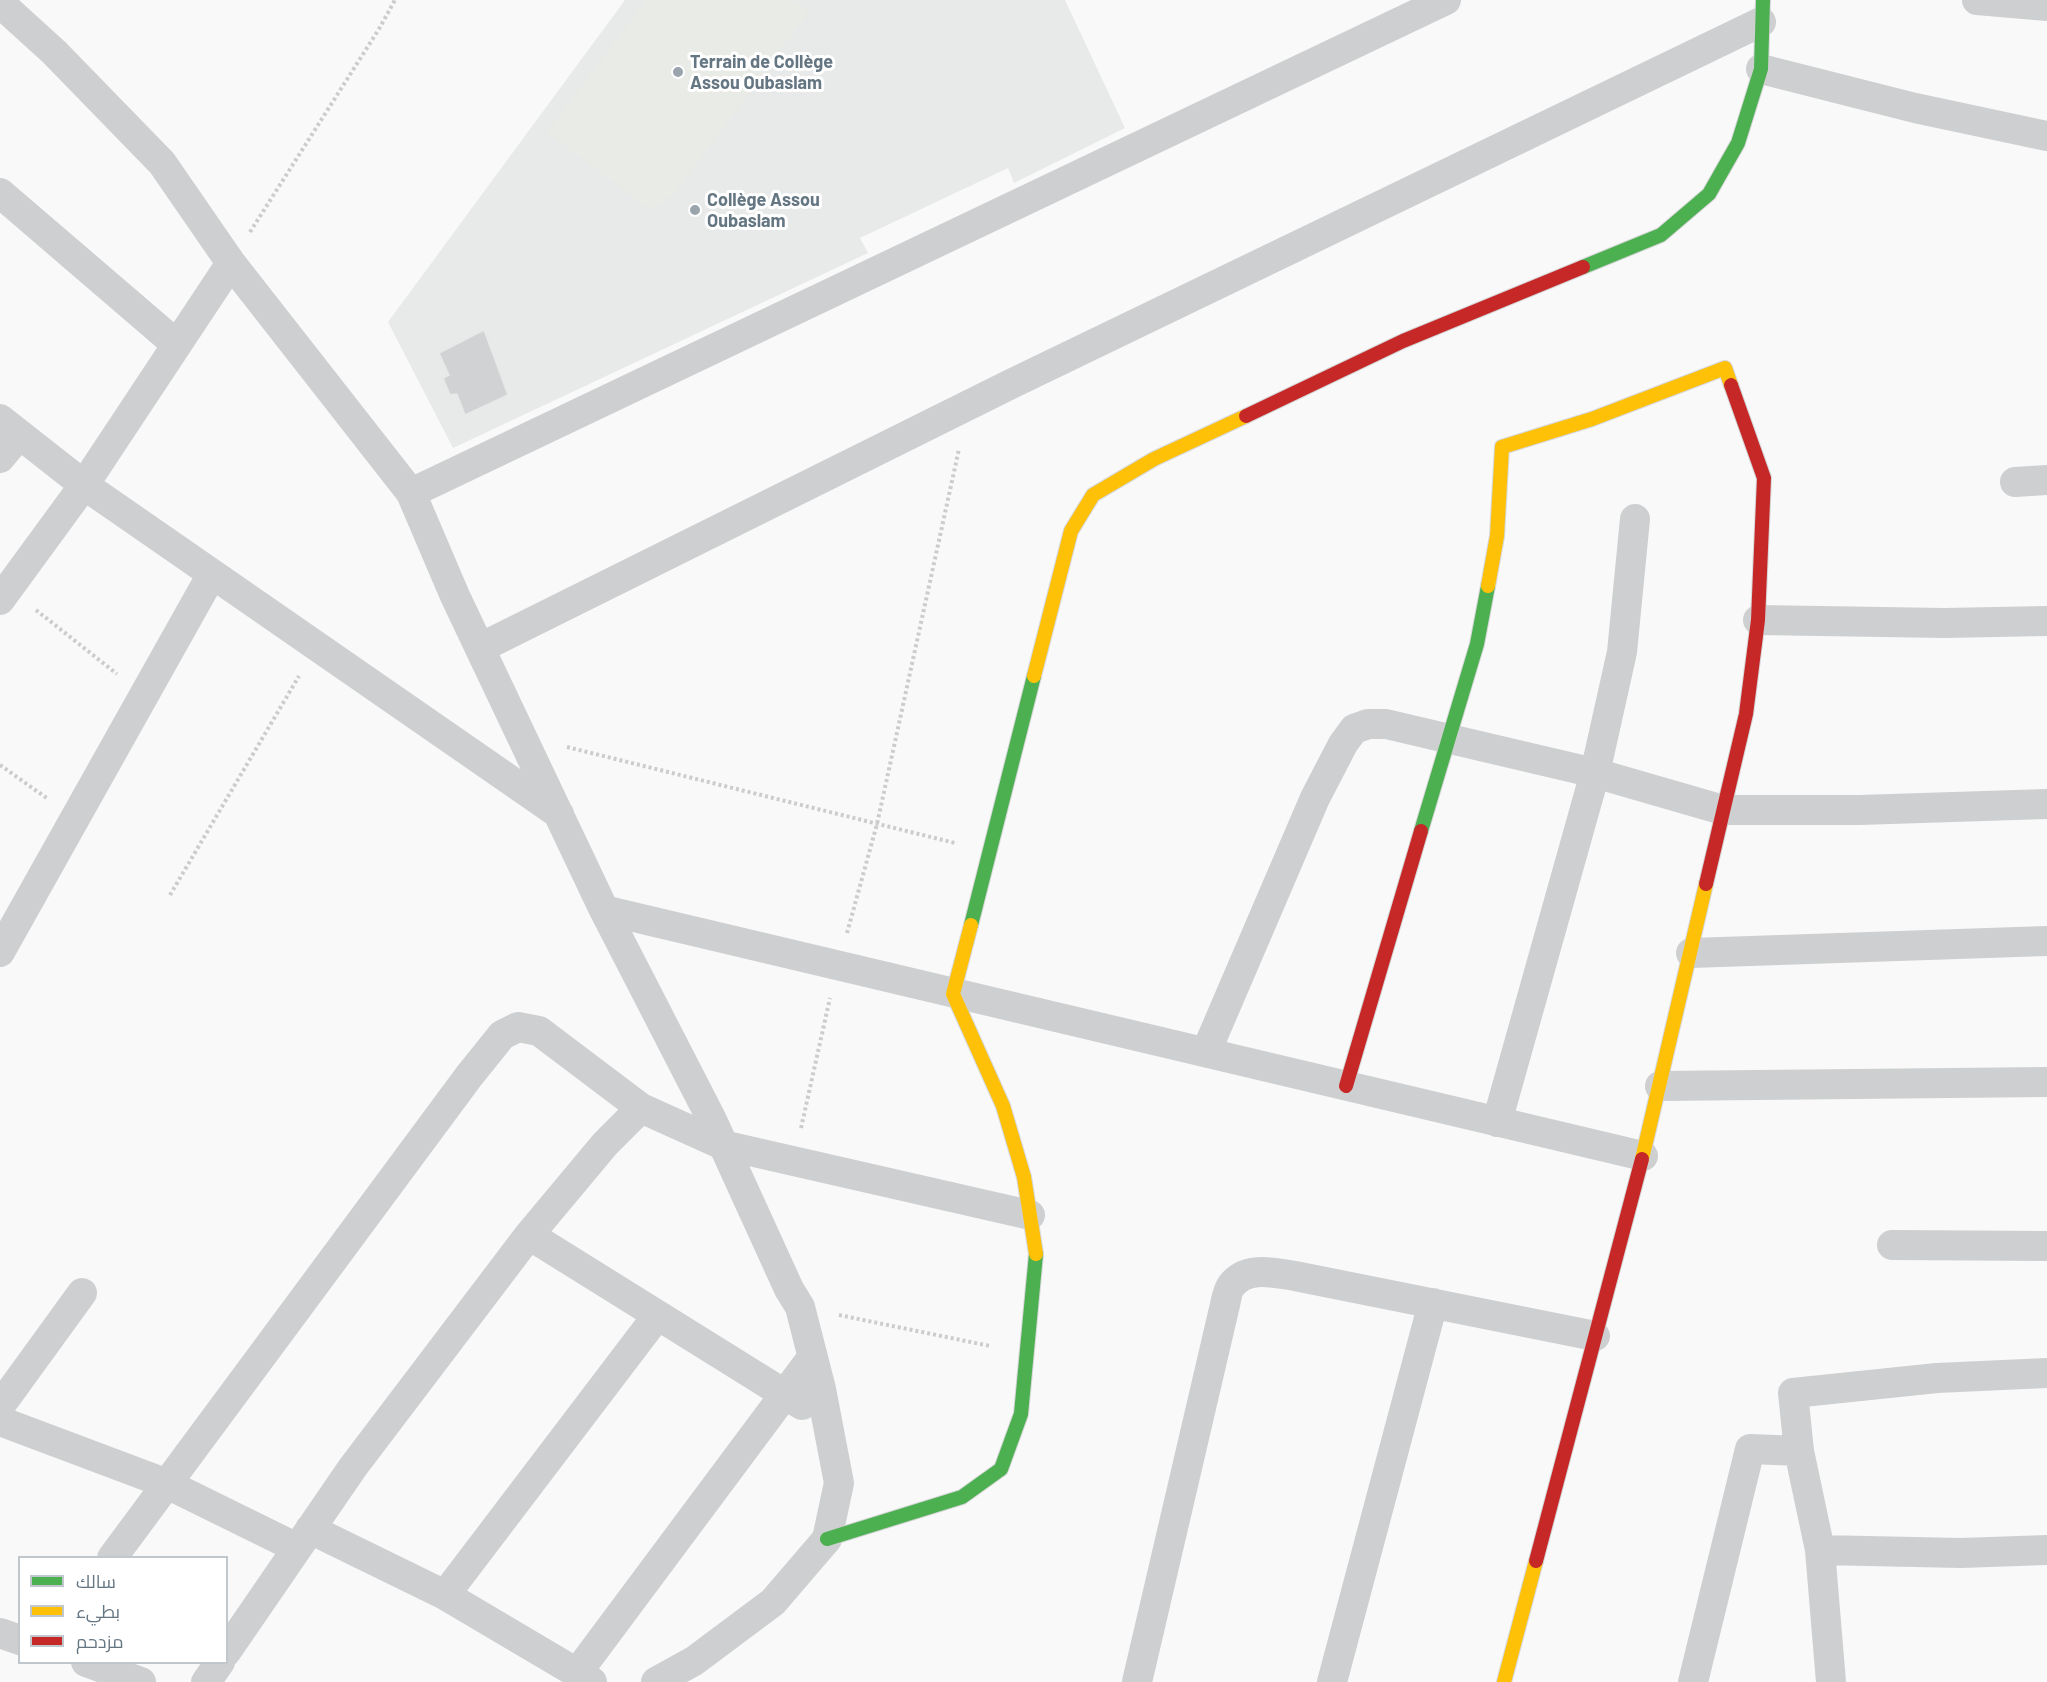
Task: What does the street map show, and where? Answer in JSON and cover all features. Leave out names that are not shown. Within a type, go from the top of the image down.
[{"type":"street","points":[[411,493],[1446,0]]},
{"type":"street","points":[[1977,0],[2047,6]]},
{"type":"street","points":[[0,3],[54,52],[162,163],[231,263],[411,493],[480,648],[604,910],[723,1145],[789,1289],[800,1306],[827,1420],[839,1483],[827,1539],[773,1602],[694,1661],[656,1682]]},
{"type":"street","points":[[480,648],[1762,11],[1761,69],[1738,143],[1709,194],[1661,235],[1403,342],[1154,459],[1093,495],[1071,531],[953,994],[1003,1106],[1024,1177],[1036,1250],[1021,1414],[1001,1469],[962,1497],[827,1539]]},
{"type":"street","points":[[1761,69],[1915,108],[2047,136]]},
{"type":"street","points":[[0,193],[176,344]]},
{"type":"street","points":[[4,594],[84,485],[231,263]]},
{"type":"street","points":[[1346,1086],[1477,644],[1495,546],[1502,447],[1592,419],[1725,368],[1764,478],[1758,620],[1746,714],[1643,1156],[1504,1682]]},
{"type":"street","points":[[0,458],[9,427],[84,485],[559,814]]},
{"type":"street","points":[[2015,482],[2047,480]]},
{"type":"street","points":[[1497,1122],[1595,773],[1622,652],[1635,519]]},
{"type":"street","points":[[0,952],[212,574]]},
{"type":"street","points":[[1758,620],[1944,623],[2047,621]]},
{"type":"street","points":[[1206,1052],[1315,798],[1343,744],[1354,729],[1368,724],[1386,724],[1595,773],[1723,810],[2047,804]]},
{"type":"street","points":[[604,910],[1643,1156]]},
{"type":"street","points":[[1691,952],[2047,941]]},
{"type":"street","points":[[113,1556],[165,1483],[502,1035],[518,1027],[539,1031],[641,1108],[723,1145],[1030,1215]]},
{"type":"street","points":[[1660,1086],[2047,1083]]},
{"type":"street","points":[[228,1649],[352,1467],[530,1235],[605,1144],[641,1108]]},
{"type":"street","points":[[530,1235],[827,1420]]},
{"type":"street","points":[[1892,1245],[2047,1246]]},
{"type":"street","points":[[1137,1682],[1231,1286],[1244,1275],[1259,1271],[1596,1336]]},
{"type":"street","points":[[0,1406],[82,1293]]},
{"type":"street","points":[[1332,1682],[1433,1303]]},
{"type":"street","points":[[445,1595],[657,1316]]},
{"type":"street","points":[[0,1420],[445,1595],[585,1677],[784,1394],[812,1359]]},
{"type":"street","points":[[1831,1682],[1820,1550],[1799,1451],[1793,1393],[1936,1378],[2047,1373]]},
{"type":"street","points":[[1693,1682],[1750,1449],[1799,1451]]},
{"type":"street","points":[[1820,1550],[1961,1553],[2047,1550]]},
{"type":"street","points":[[0,1633],[18,1639]]},
{"type":"street","points":[[68,1664],[91,1682]]},
{"type":"street","points":[[92,1664],[141,1682]]},
{"type":"street","points":[[206,1682],[218,1664]]},
{"type":"path","points":[[231,263],[379,30],[395,0]]},
{"type":"path","points":[[794,1161],[837,966],[877,824],[969,405]]},
{"type":"path","points":[[4,594],[144,695]]},
{"type":"path","points":[[170,895],[316,647]]},
{"type":"path","points":[[522,736],[989,852]]},
{"type":"path","points":[[0,765],[75,818]]},
{"type":"path","points":[[800,1306],[1027,1353]]},
{"type":"shaded area","name":"Collège Assou Oubaslam","points":[[625,0],[1065,0],[1125,128],[1014,183],[1008,168],[860,238],[868,253],[453,448],[388,322]]},
{"type":"shaded area","name":"Terrain de Collège Assou Oubaslam","points":[[646,0],[794,0],[809,12],[674,194],[650,210],[547,132]]},
{"type":"building","points":[[484,330],[508,395],[465,415],[457,394],[450,395],[443,378],[449,375],[439,353]]},
{"type":"traffic: fast","points":[[1583,267],[1661,235],[1709,194],[1738,143],[1761,69],[1763,0]]},
{"type":"traffic: fast","points":[[1421,831],[1477,644],[1488,586]]},
{"type":"traffic: fast","points":[[971,925],[1034,676]]},
{"type":"traffic: fast","points":[[827,1539],[962,1497],[1001,1469],[1021,1414],[1036,1254]]},
{"type":"traffic: slow","points":[[1488,586],[1497,536],[1502,447],[1592,419],[1725,368],[1731,385]]},
{"type":"traffic: slow","points":[[1034,676],[1071,531],[1093,495],[1154,459],[1246,416]]},
{"type":"traffic: slow","points":[[1642,1159],[1706,884]]},
{"type":"traffic: slow","points":[[971,925],[953,994],[1003,1106],[1024,1177],[1036,1254]]},
{"type":"traffic: slow","points":[[1504,1682],[1536,1561]]},
{"type":"traffic: jam","points":[[1246,416],[1403,341],[1583,267]]},
{"type":"traffic: jam","points":[[1706,884],[1746,714],[1758,620],[1764,478],[1731,385]]},
{"type":"traffic: jam","points":[[1346,1086],[1421,831]]},
{"type":"traffic: jam","points":[[1536,1561],[1642,1159]]},
{"type":"place","name":"Terrain de Collège Assou Oubaslam","points":[[678,72]]},
{"type":"place","name":"Collège Assou Oubaslam","points":[[695,210]]}]
